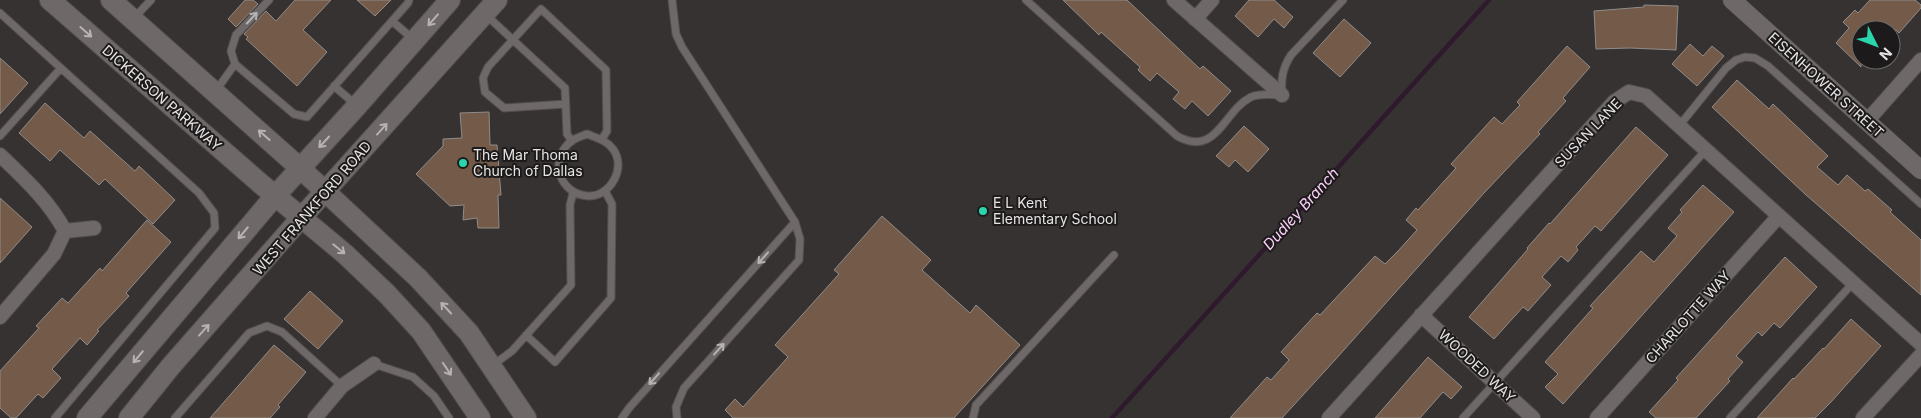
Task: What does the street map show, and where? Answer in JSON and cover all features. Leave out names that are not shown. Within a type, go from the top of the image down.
[{"type":"main road","name":"DICKERSON PARKWAY","points":[[50,0],[275,196],[345,254],[380,287],[422,332],[480,418]]},
{"type":"main road","points":[[111,0],[326,191],[418,278],[469,333],[526,418]]},
{"type":"main road","points":[[87,418],[275,196],[450,0]]},
{"type":"main road","name":"WEST FRANKFORD ROAD","points":[[129,418],[171,366],[301,218],[491,7]]},
{"type":"street","points":[[1174,0],[1282,95]]},
{"type":"street","points":[[1195,19],[1212,0]]},
{"type":"street","name":"EISENHOWER STREET","points":[[1732,0],[1921,170]]},
{"type":"street","points":[[1867,121],[1921,60]]},
{"type":"street","name":"SUSAN LANE","points":[[1328,418],[1614,102],[1629,92],[1646,96],[1921,344]]},
{"type":"street","points":[[0,156],[51,208],[65,231]]},
{"type":"street","name":"CHARLOTTE WAY","points":[[1597,418],[1778,217]]},
{"type":"street","points":[[65,231],[94,228]]},
{"type":"street","points":[[0,317],[54,254],[65,231]]},
{"type":"street","name":"WOODED WAY","points":[[1421,315],[1533,418]]},
{"type":"street","points":[[1864,418],[1921,355]]},
{"type":"street","points":[[315,418],[342,386],[374,364]]},
{"type":"lane","points":[[133,20],[151,0]]},
{"type":"lane","points":[[269,0],[236,36],[231,51],[235,64],[294,114],[307,117],[409,0]]},
{"type":"lane","points":[[672,0],[676,34],[682,47],[795,222],[800,239],[799,260],[684,388],[676,407],[677,418]]},
{"type":"lane","points":[[1026,0],[1177,136],[1186,140],[1201,142],[1212,136],[1250,98],[1260,95],[1282,95],[1281,77],[1287,60],[1343,0]]},
{"type":"lane","points":[[491,7],[512,40],[565,88],[567,134],[572,141]]},
{"type":"lane","points":[[566,104],[504,108],[485,92],[484,78],[488,67],[541,9],[606,70],[606,131],[602,140]]},
{"type":"lane","points":[[0,13],[198,193],[214,213],[215,228],[55,418]]},
{"type":"lane","points":[[392,21],[415,40]]},
{"type":"lane","points":[[1679,126],[1726,68],[1736,60],[1745,57],[1755,58],[1768,66],[1921,204]]},
{"type":"lane","points":[[214,92],[235,64]]},
{"type":"lane","points":[[0,136],[61,68]]},
{"type":"lane","points":[[334,86],[357,106]]},
{"type":"lane","points":[[587,134],[602,140],[614,150],[619,165],[615,179],[605,191],[589,196],[573,192],[562,181],[558,167],[562,153],[572,141],[587,134]]},
{"type":"lane","points":[[1462,418],[1706,151]]},
{"type":"lane","points":[[526,335],[555,362],[611,298],[612,204],[605,191]]},
{"type":"lane","points":[[490,366],[512,351],[571,285],[570,205],[573,192]]},
{"type":"lane","points":[[622,418],[628,408],[795,222]]},
{"type":"lane","points":[[973,418],[976,405],[1114,255]]},
{"type":"lane","points":[[1730,418],[1853,283]]},
{"type":"lane","points":[[175,418],[249,332],[267,326],[282,332],[342,386]]},
{"type":"lane","points":[[374,364],[413,376],[434,396],[448,418]]},
{"type":"building","points":[[245,0],[253,0],[258,4],[236,27],[228,19]]},
{"type":"building","points":[[295,0],[331,0],[303,30],[327,52],[297,86],[246,39],[248,37],[244,34],[266,11],[276,21]]},
{"type":"building","points":[[357,0],[391,0],[375,16]]},
{"type":"building","points":[[1063,0],[1127,0],[1200,69],[1203,66],[1231,91],[1208,116],[1192,101],[1185,109],[1173,99],[1179,92],[1157,73],[1150,81],[1138,70],[1140,67],[1101,32],[1099,35]]},
{"type":"building","points":[[1249,0],[1274,0],[1293,17],[1284,28],[1274,19],[1258,37],[1235,16]]},
{"type":"building","points":[[1870,0],[1915,0],[1921,5],[1921,8],[1901,31],[1901,20],[1851,20],[1851,57],[1836,43],[1849,28],[1843,22],[1855,10],[1858,13]]},
{"type":"building","points":[[1644,5],[1678,6],[1676,50],[1596,49],[1594,11],[1644,7]]},
{"type":"building","points":[[1344,19],[1371,43],[1340,77],[1313,53]]},
{"type":"building","points":[[1690,44],[1703,56],[1712,46],[1724,56],[1697,86],[1672,64]]},
{"type":"building","points":[[1567,46],[1590,67],[1563,98],[1566,101],[1538,132],[1540,134],[1484,193],[1282,418],[1230,418],[1267,377],[1271,380],[1289,360],[1281,352],[1317,313],[1320,315],[1375,256],[1385,264],[1398,251],[1417,230],[1406,220],[1416,208],[1418,210],[1456,168],[1451,164],[1494,117],[1502,124],[1520,105],[1517,102]]},
{"type":"building","points":[[0,58],[28,83],[0,114]]},
{"type":"building","points":[[1737,80],[1769,109],[1773,104],[1828,156],[1817,167],[1838,185],[1847,175],[1865,191],[1868,189],[1892,210],[1890,212],[1921,240],[1921,295],[1805,194],[1712,107]]},
{"type":"building","points":[[45,103],[84,138],[90,131],[135,171],[139,166],[175,200],[153,224],[105,179],[99,185],[60,150],[50,161],[19,133]]},
{"type":"building","name":"The Mar Thoma Church of Dallas","points":[[489,112],[490,145],[497,145],[501,195],[498,195],[499,228],[478,228],[477,218],[463,220],[464,205],[450,206],[416,174],[443,146],[443,139],[462,138],[460,113]]},
{"type":"building","points":[[1244,126],[1269,149],[1248,172],[1235,160],[1229,167],[1216,156]]},
{"type":"building","points":[[1636,127],[1668,155],[1601,231],[1595,226],[1576,247],[1578,250],[1568,262],[1561,256],[1542,277],[1551,285],[1528,311],[1523,307],[1494,339],[1469,317],[1527,248]]},
{"type":"building","points":[[1703,185],[1734,212],[1563,404],[1545,387],[1558,374],[1545,362],[1593,308],[1590,306],[1641,251],[1654,262],[1677,236],[1668,228],[1682,212],[1680,210]]},
{"type":"building","points":[[0,198],[32,227],[0,263]]},
{"type":"building","points":[[882,216],[931,260],[922,270],[970,313],[976,305],[1020,345],[954,418],[733,418],[725,410],[735,399],[743,407],[788,357],[775,345],[839,274],[834,270]]},
{"type":"building","points":[[147,220],[171,242],[126,293],[129,296],[97,330],[99,331],[87,345],[80,338],[52,369],[61,378],[43,398],[38,394],[16,418],[11,418],[0,408],[0,371],[39,328],[36,326],[62,298],[68,303],[100,268],[102,271]]},
{"type":"building","points":[[1785,257],[1817,287],[1780,328],[1774,323],[1762,336],[1758,332],[1736,356],[1743,362],[1728,379],[1730,381],[1696,418],[1656,418],[1649,412],[1678,380],[1676,378]]},
{"type":"building","points":[[310,291],[343,321],[318,349],[284,319]]},
{"type":"building","points":[[1851,319],[1881,346],[1831,402],[1815,418],[1757,418],[1793,378],[1824,349]]},
{"type":"building","points":[[274,345],[306,372],[278,405],[280,407],[270,418],[210,418]]},
{"type":"building","points":[[1428,357],[1462,387],[1451,399],[1443,392],[1420,418],[1375,418]]},
{"type":"waterway","name":"Dudley Branch","points":[[1112,418],[1489,0]]},
{"type":"place","name":"The Mar Thoma Church of Dallas","points":[[463,163]]},
{"type":"place","name":"E L Kent Elementary School","points":[[983,211]]}]
